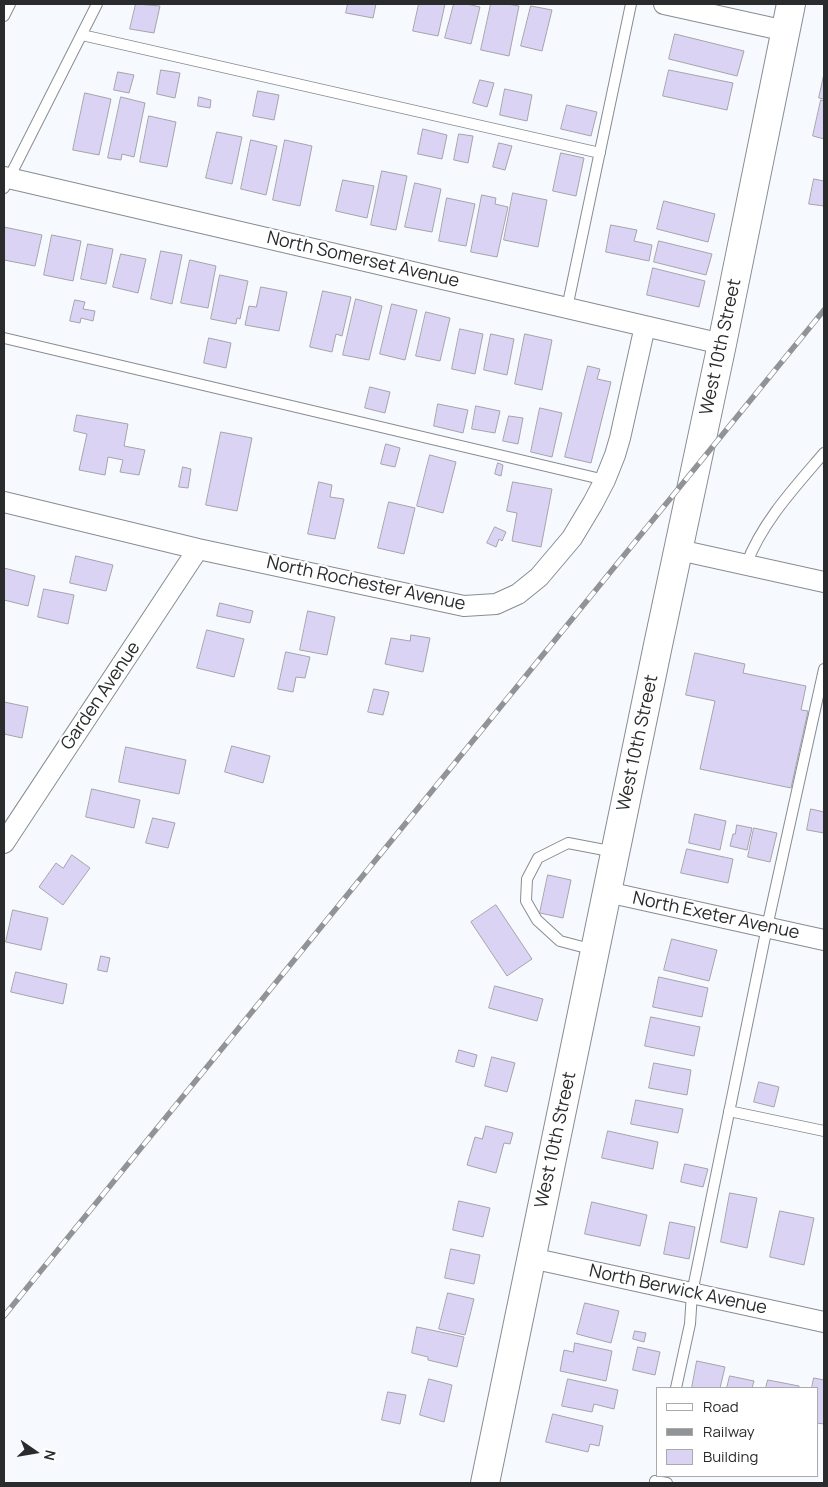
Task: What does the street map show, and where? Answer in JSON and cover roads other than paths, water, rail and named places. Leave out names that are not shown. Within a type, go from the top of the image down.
[{"type":"main road","name":"West 10th Street","points":[[485,1483],[791,4]]},
{"type":"street","points":[[664,4],[786,31]]},
{"type":"street","name":"North Somerset Avenue","points":[[6,181],[722,344]]},
{"type":"street","name":"North Rochester Avenue","points":[[4,502],[198,549],[464,606],[496,604],[524,590],[552,562],[572,538],[605,480],[620,438],[646,326]]},
{"type":"street","name":"Garden Avenue","points":[[4,843],[198,549]]},
{"type":"street","points":[[679,550],[824,582]]},
{"type":"street","name":"North Exeter Avenue","points":[[607,892],[824,940]]},
{"type":"street","name":"North Berwick Avenue","points":[[531,1258],[824,1322]]},
{"type":"lane","points":[[4,15],[10,4]]},
{"type":"lane","points":[[6,181],[97,4]]},
{"type":"lane","points":[[567,308],[631,4]]},
{"type":"lane","points":[[82,34],[600,153]]},
{"type":"lane","points":[[4,338],[605,480]]},
{"type":"lane","points":[[746,565],[753,546],[784,500],[824,453]]},
{"type":"lane","points":[[676,1387],[690,1324],[692,1293],[729,1110],[824,669]]},
{"type":"lane","points":[[595,950],[560,941],[536,920],[526,901],[527,879],[538,858],[568,843],[616,852]]},
{"type":"lane","points":[[729,1110],[824,1131]]},
{"type":"lane","points":[[656,1479],[667,1483]]},
{"type":"railway","points":[[4,1316],[824,310]]}]
